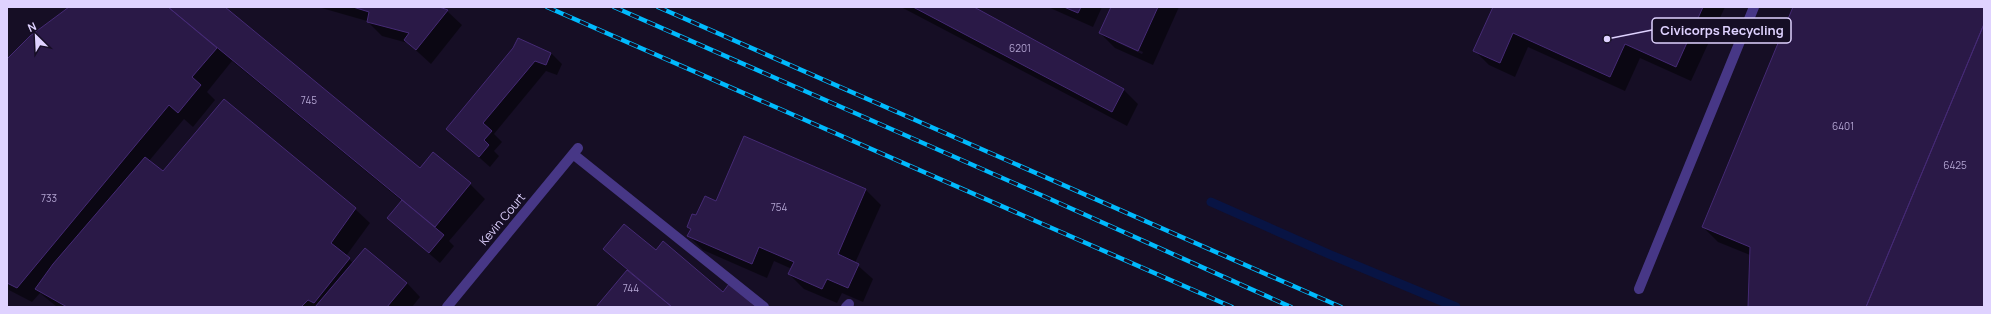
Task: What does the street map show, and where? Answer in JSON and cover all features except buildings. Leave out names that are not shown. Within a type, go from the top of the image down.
[{"type":"street","points":[[1639,289],[1754,7]]},
{"type":"street","name":"Kevin Court","points":[[447,307],[576,151],[764,307]]},
{"type":"waterway","points":[[1211,202],[1331,255],[1456,307]]},
{"type":"railway","points":[[547,7],[1232,307]]},
{"type":"railway","points":[[614,7],[1291,307]]},
{"type":"railway","points":[[658,7],[1341,307]]},
{"type":"place","name":"Civicorps Recycling","points":[[1607,39]]}]
